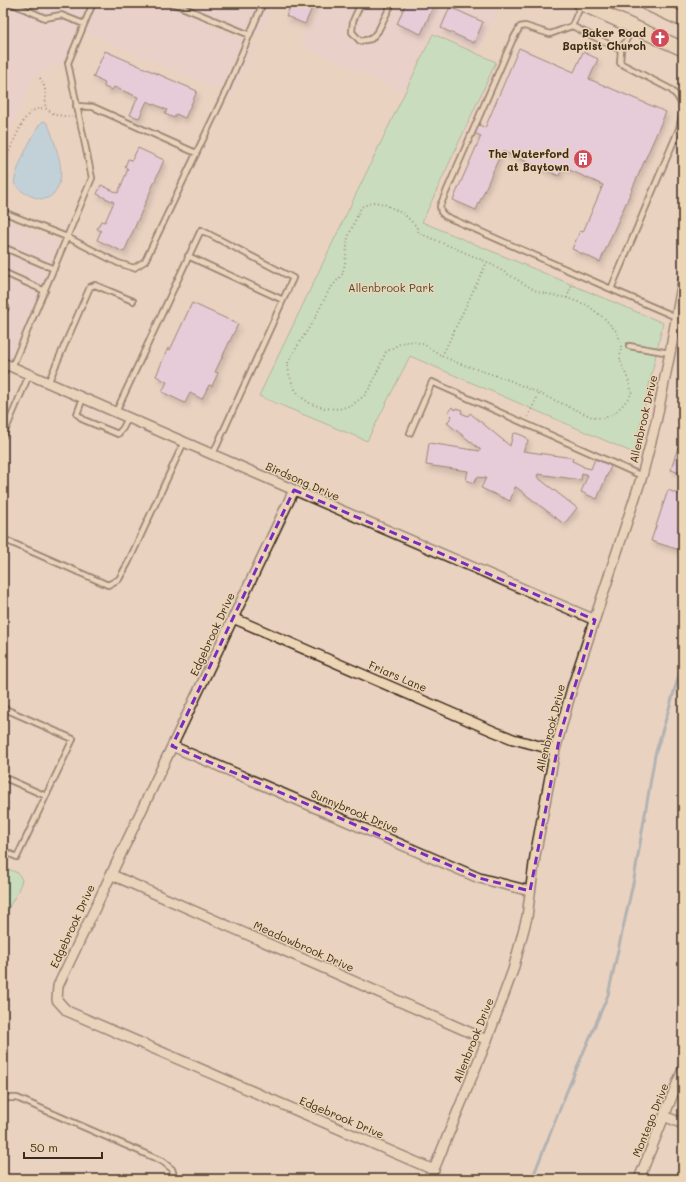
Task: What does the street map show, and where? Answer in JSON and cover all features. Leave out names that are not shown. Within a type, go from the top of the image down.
[{"type":"main road","points":[[581,3],[683,49]]},
{"type":"main road","points":[[646,3],[683,20]]},
{"type":"street","name":"Allenbrook Drive","points":[[430,1179],[487,1040],[513,970],[526,917],[535,856],[555,750],[572,688],[642,476],[656,422],[683,280]]},
{"type":"street","name":"Birdsong Drive","points":[[7,365],[595,620]]},
{"type":"street","name":"Edgebrook Drive","points":[[294,490],[110,874],[58,986],[57,1000],[67,1011],[434,1170]]},
{"type":"street","name":"Friars Lane","points":[[233,618],[493,731],[513,739],[555,750]]},
{"type":"street","name":"Sunnybrook Drive","points":[[172,746],[480,878],[530,891]]},
{"type":"street","name":"Meadowbrook Drive","points":[[110,874],[487,1040]]},
{"type":"street","name":"Montego Drive","points":[[639,1179],[683,1069]]},
{"type":"street","points":[[664,1116],[683,1124]]},
{"type":"lane","points":[[11,3],[45,18],[61,15],[84,24]]},
{"type":"lane","points":[[3,374],[45,291],[92,178],[68,63],[93,3]]},
{"type":"lane","points":[[172,3],[250,35]]},
{"type":"lane","points":[[3,212],[68,237],[118,263],[134,268],[145,261],[226,91],[263,3]]},
{"type":"lane","points":[[361,3],[353,21],[352,32],[360,41],[371,39],[378,31],[392,3]]},
{"type":"lane","points":[[572,26],[581,3]]},
{"type":"lane","points":[[621,50],[572,26],[550,34],[525,26],[520,27],[512,41],[440,206],[441,212],[445,216],[677,317]]},
{"type":"lane","points":[[633,27],[621,50],[620,63],[670,89],[677,96],[683,106]]},
{"type":"lane","points":[[76,106],[93,107],[196,153]]},
{"type":"lane","points":[[611,288],[679,129],[683,110]]},
{"type":"lane","points":[[116,412],[201,230],[293,278],[213,454]]},
{"type":"lane","points":[[3,247],[54,269]]},
{"type":"lane","points":[[188,256],[283,300]]},
{"type":"lane","points":[[3,272],[45,291]]},
{"type":"lane","points":[[48,383],[90,287],[95,285],[133,301]]},
{"type":"lane","points":[[3,313],[6,307]]},
{"type":"lane","points":[[629,346],[670,353]]},
{"type":"lane","points":[[3,436],[30,375]]},
{"type":"lane","points":[[410,433],[432,382],[642,476]]},
{"type":"lane","points":[[83,398],[77,414],[84,420],[118,434],[128,418]]},
{"type":"lane","points":[[3,540],[108,585],[119,579],[128,563],[184,442]]},
{"type":"lane","points":[[3,708],[73,738],[17,857],[3,851]]},
{"type":"lane","points":[[3,777],[46,796]]},
{"type":"lane","points":[[3,1100],[5,1098],[17,1098],[162,1161],[172,1169],[175,1179]]},
{"type":"path","points":[[40,78],[45,87],[45,108]]},
{"type":"path","points":[[3,166],[21,126],[28,115],[35,110],[45,108],[56,115],[63,117],[79,116]]},
{"type":"path","points":[[374,202],[384,204],[404,214],[416,226],[419,233],[487,262],[538,292],[567,298],[587,305],[604,318],[616,331],[621,343],[620,360],[632,393],[624,404],[615,412],[603,418],[592,417],[509,380],[458,363],[442,356],[425,345],[413,341],[402,343],[386,352],[371,386],[364,396],[352,405],[340,409],[325,408],[311,404],[301,397],[294,388],[289,374],[288,363],[315,318],[329,290],[342,275],[345,264],[348,237],[361,207],[374,202]]},
{"type":"path","points":[[442,356],[487,262]]},
{"type":"path","points":[[567,298],[576,273]]},
{"type":"path","points":[[621,343],[629,346]]},
{"type":"path","points":[[525,424],[539,393]]},
{"type":"highlighted area","points":[[294,490],[595,620],[560,735],[530,891],[479,878],[172,746]]},
{"type":"shaded area","points":[[3,3],[88,3],[65,60],[34,77],[3,149]]},
{"type":"shaded area","points":[[98,3],[160,3],[255,45],[233,95],[85,32]]},
{"type":"shaded area","points":[[182,3],[274,3],[259,37]]},
{"type":"shaded area","points":[[319,3],[501,3],[479,52],[432,32],[403,92],[300,45]]},
{"type":"shaded area","points":[[3,219],[59,243],[3,382]]},
{"type":"green space","name":"Allenbrook Park","points":[[433,34],[496,62],[422,222],[663,323],[634,453],[410,356],[367,441],[259,396]]},
{"type":"green space","points":[[3,867],[18,873],[22,880],[3,924]]},
{"type":"water","points":[[43,121],[46,122],[49,127],[59,157],[61,176],[60,182],[53,194],[42,199],[25,193],[14,183],[24,153],[39,125]]},
{"type":"building","points":[[292,3],[314,3],[305,24],[286,16]]},
{"type":"building","points":[[406,3],[435,3],[421,34],[397,24]]},
{"type":"building","points":[[450,7],[483,22],[474,43],[441,28]]},
{"type":"building","name":"The Waterford at Baytown","points":[[519,48],[574,72],[583,52],[598,59],[589,79],[666,112],[600,262],[572,249],[580,231],[583,232],[603,185],[563,167],[559,176],[502,151],[476,210],[453,200],[481,136],[474,133],[478,124],[485,128]]},
{"type":"building","points":[[105,51],[197,91],[185,118],[176,114],[174,118],[165,114],[167,110],[147,101],[139,118],[130,115],[138,97],[114,87],[112,90],[104,87],[105,83],[93,77]]},
{"type":"building","points":[[138,148],[164,160],[124,252],[97,240],[101,231],[97,229],[101,221],[105,222],[114,202],[97,194],[101,185],[118,193],[128,169],[125,167],[128,159],[132,160]]},
{"type":"building","points":[[192,303],[238,324],[215,372],[218,373],[212,386],[209,385],[202,399],[190,393],[185,403],[162,392],[167,382],[156,376],[168,348],[170,350]]},
{"type":"building","points":[[452,407],[455,410],[456,408],[462,410],[461,413],[468,416],[470,413],[510,446],[513,434],[516,433],[526,437],[528,441],[523,451],[573,458],[572,461],[583,467],[591,469],[595,459],[611,466],[597,499],[581,492],[588,475],[582,473],[581,480],[538,474],[537,477],[577,508],[564,524],[516,487],[510,501],[481,488],[486,478],[477,477],[474,483],[466,480],[468,471],[426,465],[429,443],[480,451],[480,449],[447,423],[452,416],[448,412]]},
{"type":"building","points":[[678,447],[683,448],[683,474],[671,470]]},
{"type":"building","points":[[668,490],[683,496],[683,551],[651,541]]},
{"type":"waterway","points":[[532,1179],[569,1086],[608,995],[634,879],[655,755],[683,662]]},
{"type":"place","name":"Baker Road Baptist Church","points":[[660,38]]},
{"type":"place","name":"The Waterford at Baytown","points":[[583,159]]}]
